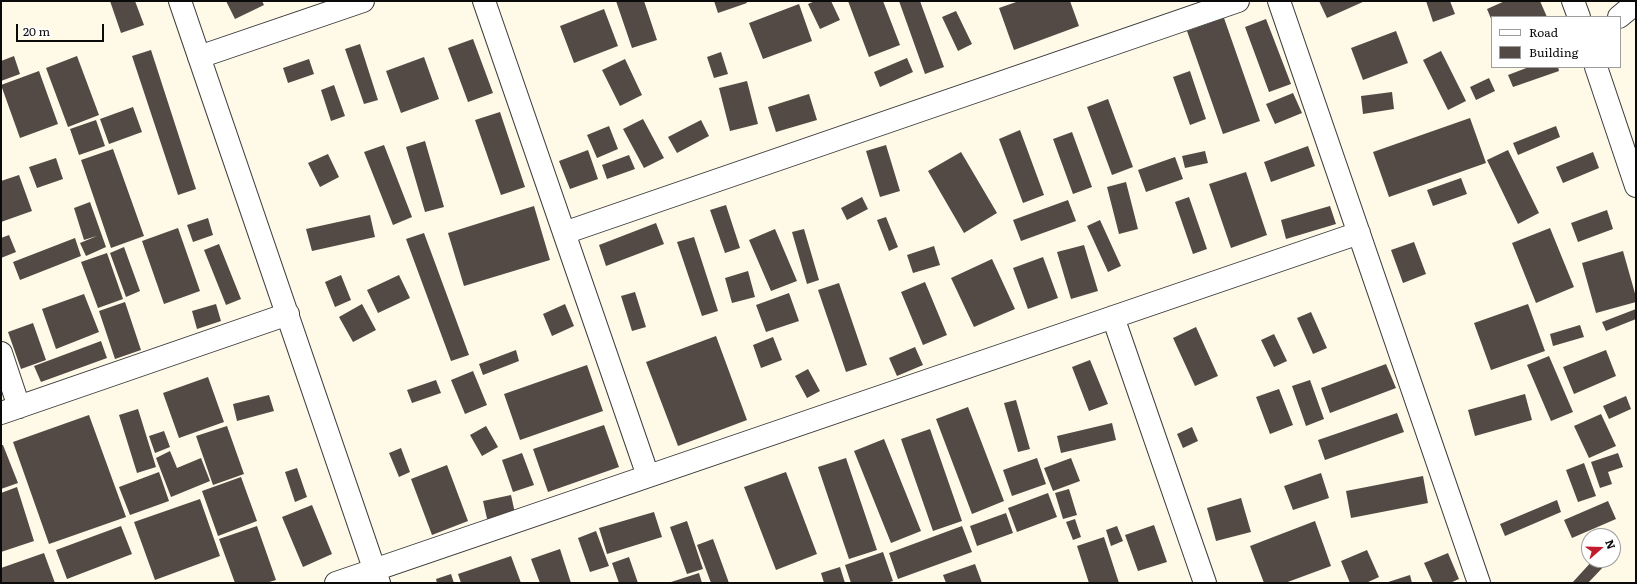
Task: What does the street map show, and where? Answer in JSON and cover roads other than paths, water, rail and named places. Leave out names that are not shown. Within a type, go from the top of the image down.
[{"type":"street","points":[[180,1],[377,576]]},
{"type":"street","points":[[199,57],[363,1]]},
{"type":"street","points":[[484,1],[648,476]]},
{"type":"street","points":[[564,233],[1238,1]]},
{"type":"street","points":[[1279,1],[1479,583]]},
{"type":"street","points":[[1573,1],[1579,16]]},
{"type":"street","points":[[1620,16],[1636,3]]},
{"type":"street","points":[[1596,68],[1636,186]]},
{"type":"street","points":[[336,583],[377,576],[648,476],[1359,232]]},
{"type":"street","points":[[1,353],[10,410],[288,314]]},
{"type":"street","points":[[1113,317],[1206,583]]}]
